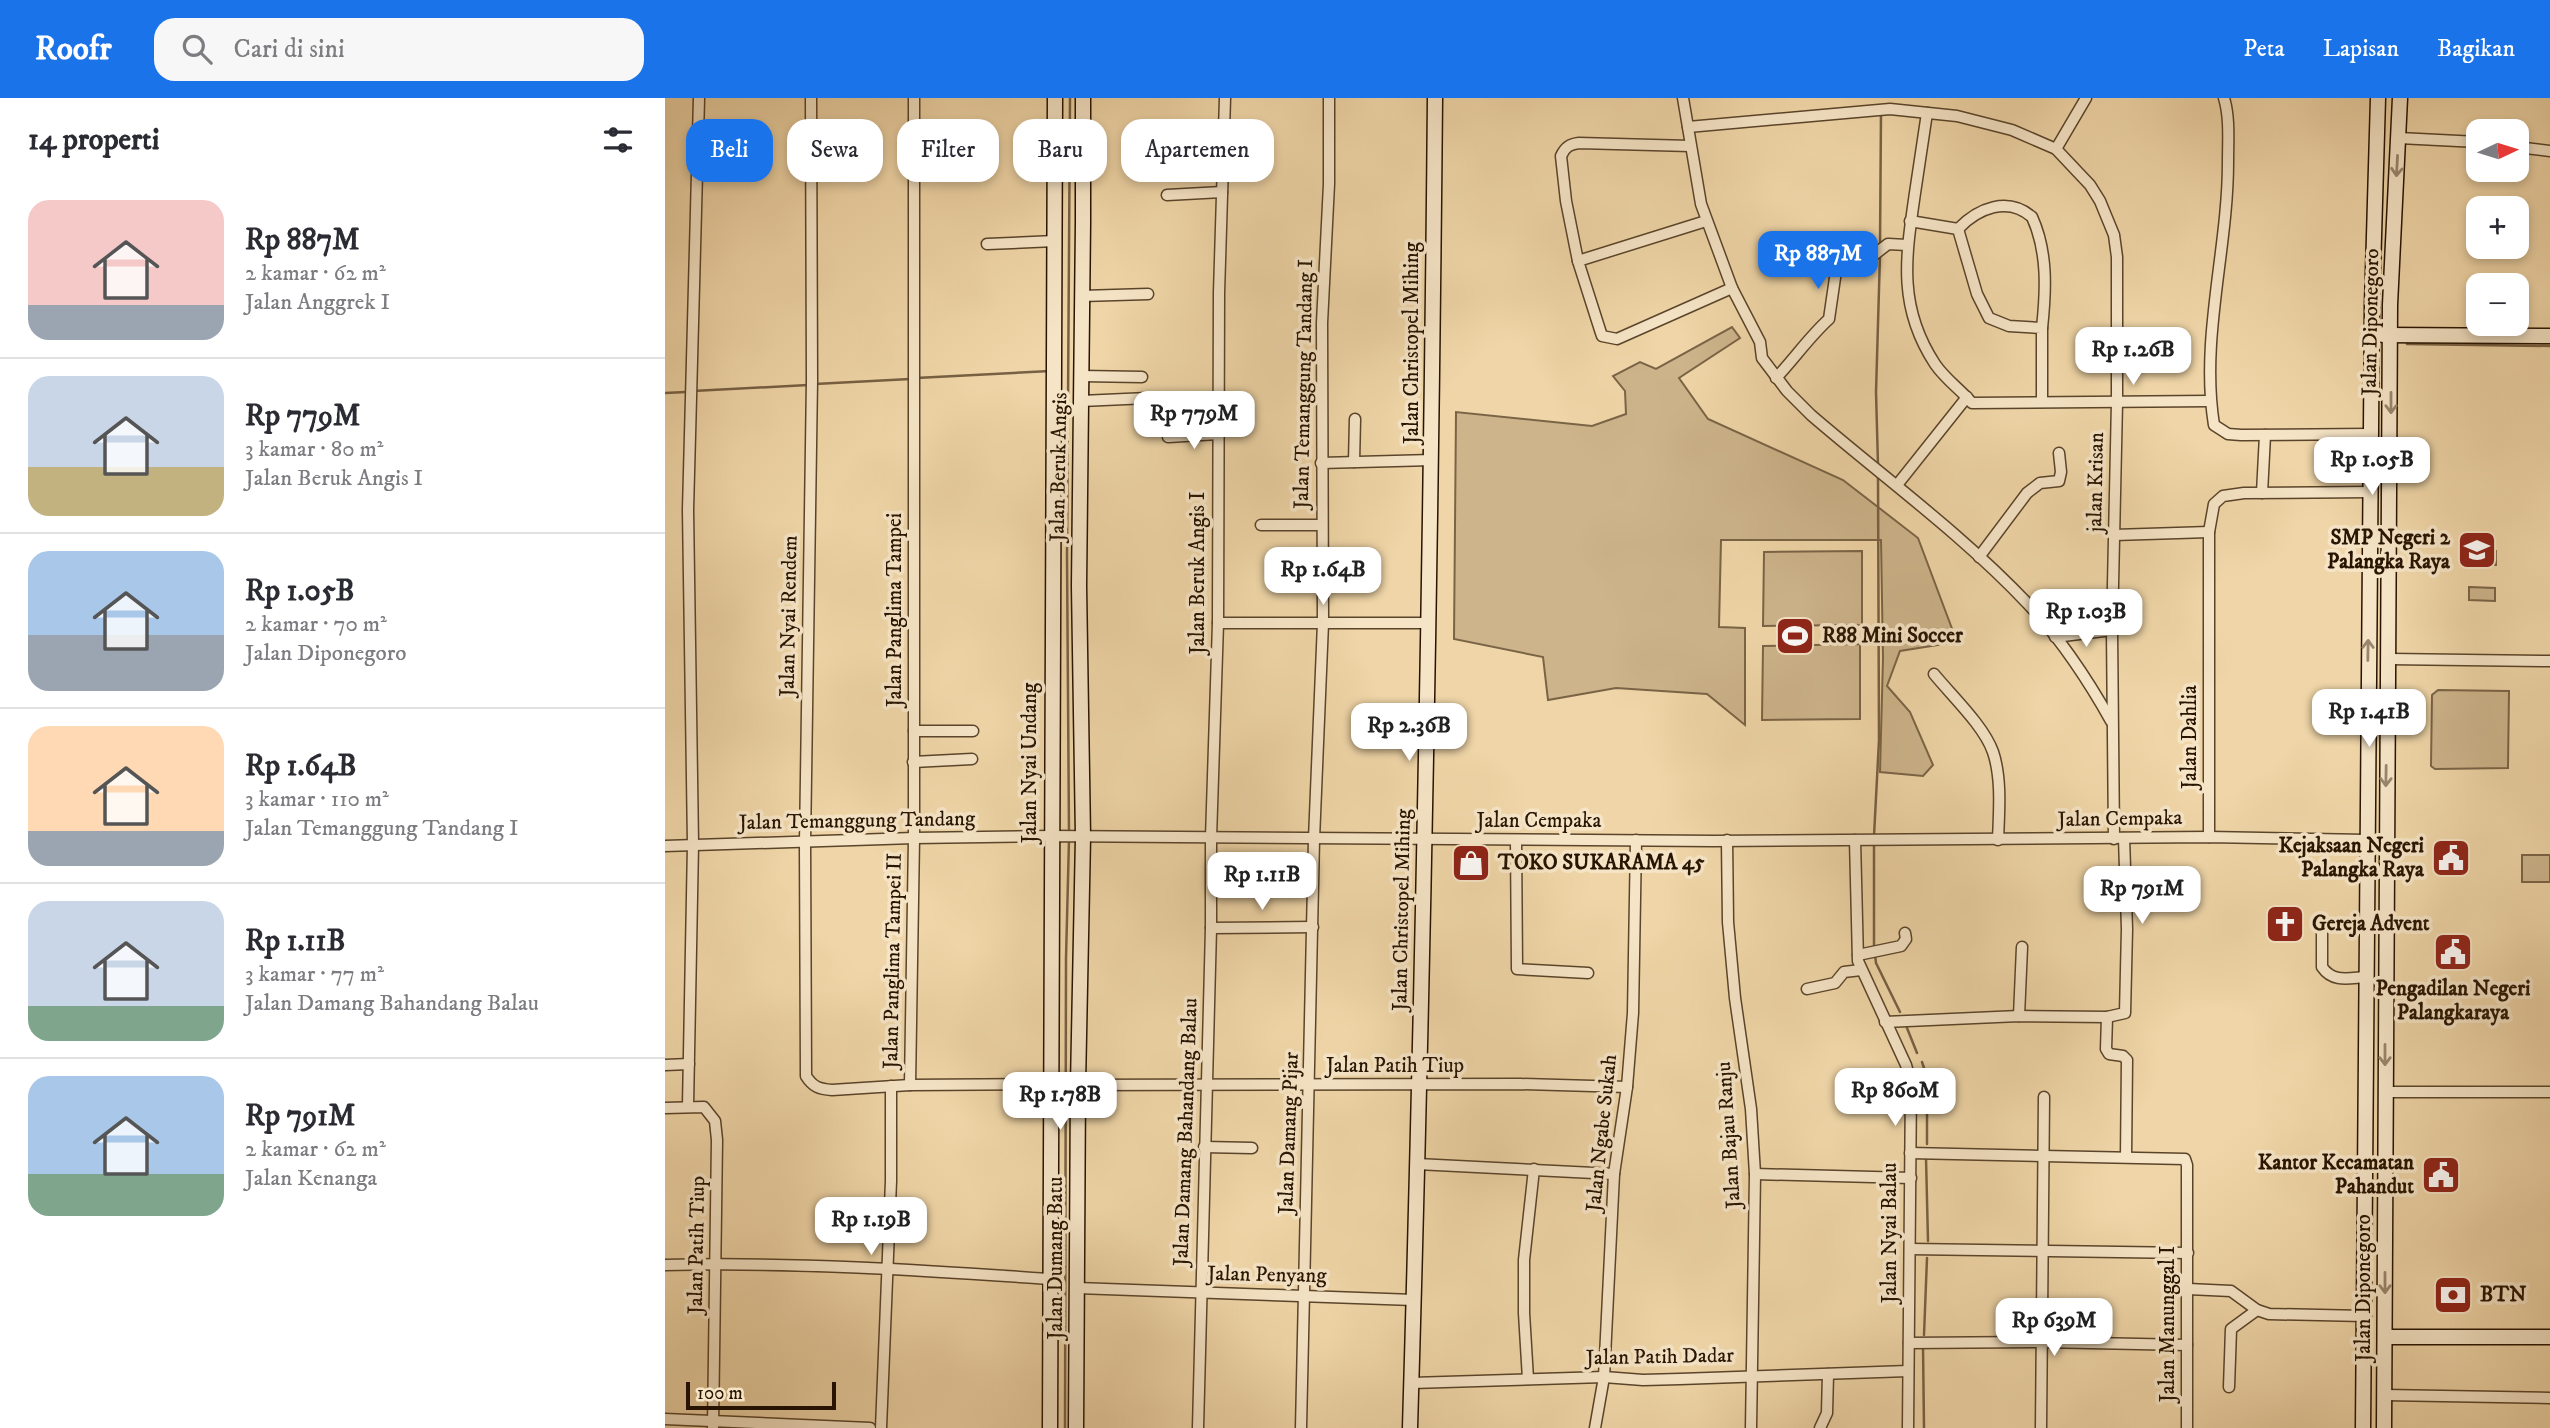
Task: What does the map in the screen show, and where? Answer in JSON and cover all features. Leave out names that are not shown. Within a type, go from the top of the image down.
[{"type":"street","points":[[665,1108],[688,1106],[693,844],[688,510],[699,98]]},
{"type":"street","name":"Jalan Nyai Rendem","points":[[811,98],[812,385],[805,843],[806,1076],[810,1084],[818,1089],[1051,1084]]},
{"type":"street","name":"Jalan Panglima Tampei","points":[[914,98],[914,838]]},
{"type":"street","name":"Jalan Nyai Undang","points":[[1050,1428],[1055,98]]},
{"type":"street","name":"Jalan Beruk Angis","points":[[1081,837],[1079,586],[1083,98]]},
{"type":"street","name":"Jalan Beruk Angis I","points":[[1211,838],[1218,623],[1218,434],[1226,98]]},
{"type":"street","name":"Jalan Temanggung Tandang I","points":[[1314,839],[1323,623],[1322,323],[1329,184],[1329,98]]},
{"type":"street","name":"Jalan Christopel Mihing","points":[[1410,1428],[1425,840],[1435,98]]},
{"type":"street","points":[[1683,98],[1700,204],[1732,288],[1760,342],[1762,358],[1776,378],[1811,415],[1897,485],[2028,604],[2055,637],[2113,724]]},
{"type":"street","points":[[2056,149],[2085,98]]},
{"type":"street","points":[[2224,98],[2228,128],[2228,182],[2213,327],[2210,401],[2214,425],[2228,434],[2371,433]]},
{"type":"street","name":"Jalan Diponegoro","points":[[2363,1428],[2366,841],[2372,335],[2378,98]]},
{"type":"street","name":"Jalan Diponegoro","points":[[2384,1428],[2390,335],[2399,98]]},
{"type":"street","name":"jalan Krisan","points":[[1688,127],[1888,109],[1978,121],[2012,130],[2056,149],[2090,185],[2100,201],[2113,235],[2117,257],[2112,630],[2113,724],[2125,1013],[2107,1017]]},
{"type":"street","points":[[1927,113],[1907,245],[1907,283],[1917,330],[1940,371],[1972,402],[2210,401]]},
{"type":"street","points":[[2399,138],[2466,141]]},
{"type":"street","points":[[1690,146],[1579,143],[1571,144],[1564,150],[1562,156],[1566,201],[1579,261],[1599,330],[1602,336],[1618,339],[1732,288]]},
{"type":"street","points":[[2529,148],[2550,151]]},
{"type":"street","points":[[1167,195],[1222,192]]},
{"type":"street","points":[[1958,229],[1971,215],[1994,206],[2025,210],[2032,217],[2042,247],[2045,275],[2042,402]]},
{"type":"street","points":[[1579,261],[1706,221]]},
{"type":"street","points":[[1910,221],[1958,229]]},
{"type":"street","points":[[1958,229],[1977,294],[1989,318],[2009,326],[2042,328]]},
{"type":"street","points":[[987,244],[1055,241]]},
{"type":"street","points":[[1776,378],[1797,356],[1813,333],[1829,319],[1839,262],[1843,259],[1870,258],[1888,244],[1907,245]]},
{"type":"street","points":[[1083,296],[1148,294]]},
{"type":"street","points":[[2372,335],[2550,336]]},
{"type":"street","points":[[1081,376],[1142,377]]},
{"type":"street","points":[[1897,485],[1967,397]]},
{"type":"street","points":[[1081,401],[1148,398]]},
{"type":"street","points":[[1355,419],[1355,462]]},
{"type":"street","points":[[1168,437],[1218,434]]},
{"type":"street","points":[[2262,493],[2265,435]]},
{"type":"street","points":[[1979,557],[2027,492],[2041,483],[2059,481],[2059,453]]},
{"type":"street","points":[[1321,463],[1432,460]]},
{"type":"street","name":"Jalan Dahlia","points":[[2209,837],[2209,532],[2214,504],[2230,494],[2370,492]]},
{"type":"street","points":[[1261,524],[1321,526]]},
{"type":"street","points":[[2114,535],[2209,532]]},
{"type":"street","points":[[1218,623],[1429,623]]},
{"type":"street","points":[[2055,637],[2112,630]]},
{"type":"street","points":[[2389,659],[2550,661]]},
{"type":"street","points":[[1934,674],[1984,735],[1993,751],[1999,798],[1998,840]]},
{"type":"street","points":[[914,731],[973,731]]},
{"type":"street","points":[[913,762],[972,759]]},
{"type":"street","name":"Jalan Temanggung Tandang","points":[[665,846],[914,838],[1081,837]]},
{"type":"street","name":"Jalan Cempaka","points":[[1081,837],[1425,840],[1998,840],[2209,837],[2366,841]]},
{"type":"street","name":"Jalan Dumang Batu","points":[[1076,1428],[1081,837]]},
{"type":"street","name":"Jalan Panglima Tampei II","points":[[910,1085],[914,838]]},
{"type":"street","name":"Jalan Damang Bahandang Balau","points":[[1198,1428],[1211,838]]},
{"type":"street","name":"Jalan Damang Pijar","points":[[1301,1428],[1314,839]]},
{"type":"street","points":[[1516,840],[1517,970],[1588,972]]},
{"type":"street","name":"Jalan Ngabe Sukah","points":[[1595,1428],[1604,1377],[1615,1174],[1627,1087],[1633,1002],[1636,840]]},
{"type":"street","name":"Jalan Bajau Ranju","points":[[1727,840],[1729,935],[1751,1109],[1755,1174],[1751,1428]]},
{"type":"street","name":"Jalan Nyai Balau","points":[[1866,840],[1865,954],[1861,970],[1892,1021],[1910,1074],[1917,1153],[1911,1178],[1917,1249],[1915,1343],[1908,1371],[1908,1428]]},
{"type":"street","points":[[2366,841],[2386,840]]},
{"type":"street","points":[[2322,923],[2322,967],[2336,978],[2365,977]]},
{"type":"street","points":[[1211,928],[1313,927]]},
{"type":"street","points":[[1865,954],[1901,946],[1906,939],[1905,933]]},
{"type":"street","points":[[2366,940],[2385,939]]},
{"type":"street","points":[[2019,1016],[2022,947]]},
{"type":"street","points":[[1807,989],[1835,983],[1844,972],[1861,970]]},
{"type":"street","points":[[1892,1021],[2019,1016],[2107,1017],[2106,1049],[2109,1054],[2123,1056],[2127,1060],[2126,1157],[1917,1153]]},
{"type":"street","points":[[665,1065],[689,1064]]},
{"type":"street","name":"Jalan Patih Tiup","points":[[1078,1085],[1520,1084],[1627,1087]]},
{"type":"street","name":"Jalan Panglima Tampei II","points":[[881,1428],[891,1181],[891,1086]]},
{"type":"street","points":[[2385,1092],[2550,1092]]},
{"type":"street","points":[[2041,1428],[2044,1097]]},
{"type":"street","name":"Jalan Patih Tiup","points":[[688,1106],[704,1107],[715,1121],[718,1198],[713,1424]]},
{"type":"street","points":[[1204,1147],[1252,1148]]},
{"type":"street","name":"Jalan Manunggal I","points":[[2126,1157],[2185,1159],[2187,1165],[2187,1428]]},
{"type":"street","points":[[1417,1164],[1615,1174]]},
{"type":"street","points":[[1528,1379],[1524,1260],[1534,1169]]},
{"type":"street","points":[[1755,1174],[1911,1178]]},
{"type":"street","points":[[2365,1216],[2385,1216]]},
{"type":"street","points":[[1917,1249],[2188,1253]]},
{"type":"street","points":[[665,1265],[886,1268],[1049,1279]]},
{"type":"street","name":"Jalan Penyang","points":[[1077,1288],[1305,1294],[1414,1300]]},
{"type":"street","points":[[2188,1289],[2231,1291],[2257,1310],[2269,1314],[2364,1315]]},
{"type":"street","points":[[2229,1387],[2231,1328],[2257,1310]]},
{"type":"street","points":[[2385,1337],[2550,1337]]},
{"type":"street","points":[[1915,1343],[2187,1345]]},
{"type":"street","name":"Jalan Patih Dadar","points":[[1412,1383],[1604,1377],[1643,1380],[1908,1371]]},
{"type":"street","points":[[1820,1428],[1827,1413],[1828,1374]]},
{"type":"street","points":[[2385,1395],[2550,1398]]},
{"type":"street","points":[[665,1419],[713,1424],[870,1428]]},
{"type":"shaded area","points":[[1732,327],[1740,338],[1679,378],[1708,419],[1843,480],[1918,538],[1957,642],[1900,651],[1887,686],[1910,712],[1933,765],[1923,776],[1880,772],[1883,658],[1881,540],[1721,540],[1719,627],[1745,628],[1745,725],[1707,694],[1616,688],[1548,700],[1543,657],[1454,639],[1456,412],[1592,426],[1626,414],[1625,391],[1613,376],[1640,362],[1656,369]]},
{"type":"shaded area","points":[[1862,551],[1862,625],[1763,626],[1764,552]]},
{"type":"shaded area","points":[[2470,551],[2496,551],[2496,565],[2470,564]]},
{"type":"shaded area","points":[[2469,587],[2495,588],[2495,601],[2469,600]]},
{"type":"shaded area","points":[[1860,644],[1860,719],[1762,720],[1763,646]]},
{"type":"shaded area","points":[[2438,690],[2509,691],[2508,768],[2435,769],[2431,766],[2432,695]]},
{"type":"shaded area","points":[[2522,855],[2550,855],[2550,882],[2522,882]]},
{"type":"waterway","points":[[1069,833],[1067,556],[1070,98]]},
{"type":"waterway","points":[[1880,245],[1881,112]]},
{"type":"waterway","points":[[1878,465],[1876,392],[1880,255]]},
{"type":"waterway","points":[[2407,344],[2550,346]]},
{"type":"waterway","points":[[916,378],[1050,371]]},
{"type":"waterway","points":[[815,384],[910,379]]},
{"type":"waterway","points":[[693,391],[808,385]]},
{"type":"waterway","points":[[665,393],[686,392]]},
{"type":"waterway","points":[[1874,836],[1879,740],[1878,476]]},
{"type":"waterway","points":[[1065,1428],[1066,958],[1069,840]]},
{"type":"waterway","points":[[1874,843],[1874,948]]},
{"type":"waterway","points":[[1875,955],[1876,963],[1900,1012]]},
{"type":"waterway","points":[[1907,1028],[1917,1053]]},
{"type":"waterway","points":[[1922,1062],[1927,1077],[1927,1144]]},
{"type":"waterway","points":[[1926,1158],[1928,1241]]},
{"type":"waterway","points":[[1924,1335],[1927,1258]]},
{"type":"waterway","points":[[1923,1346],[1924,1428]]},
{"type":"place","name":"SMP Negeri 2 Palangka Raya","points":[[2477,550]]},
{"type":"place","name":"R88 Mini Soccer","points":[[1795,636]]},
{"type":"place","name":"Kejaksaan Negeri Palangka Raya","points":[[2451,858]]},
{"type":"place","name":"TOKO SUKARAMA 45","points":[[1471,863]]},
{"type":"place","name":"Gereja Advent","points":[[2285,924]]},
{"type":"place","name":"Pengadilan Negeri Palangkaraya","points":[[2453,952]]},
{"type":"place","name":"Kantor Kecamatan Pahandut","points":[[2441,1175]]},
{"type":"place","name":"BTN","points":[[2453,1295]]}]
